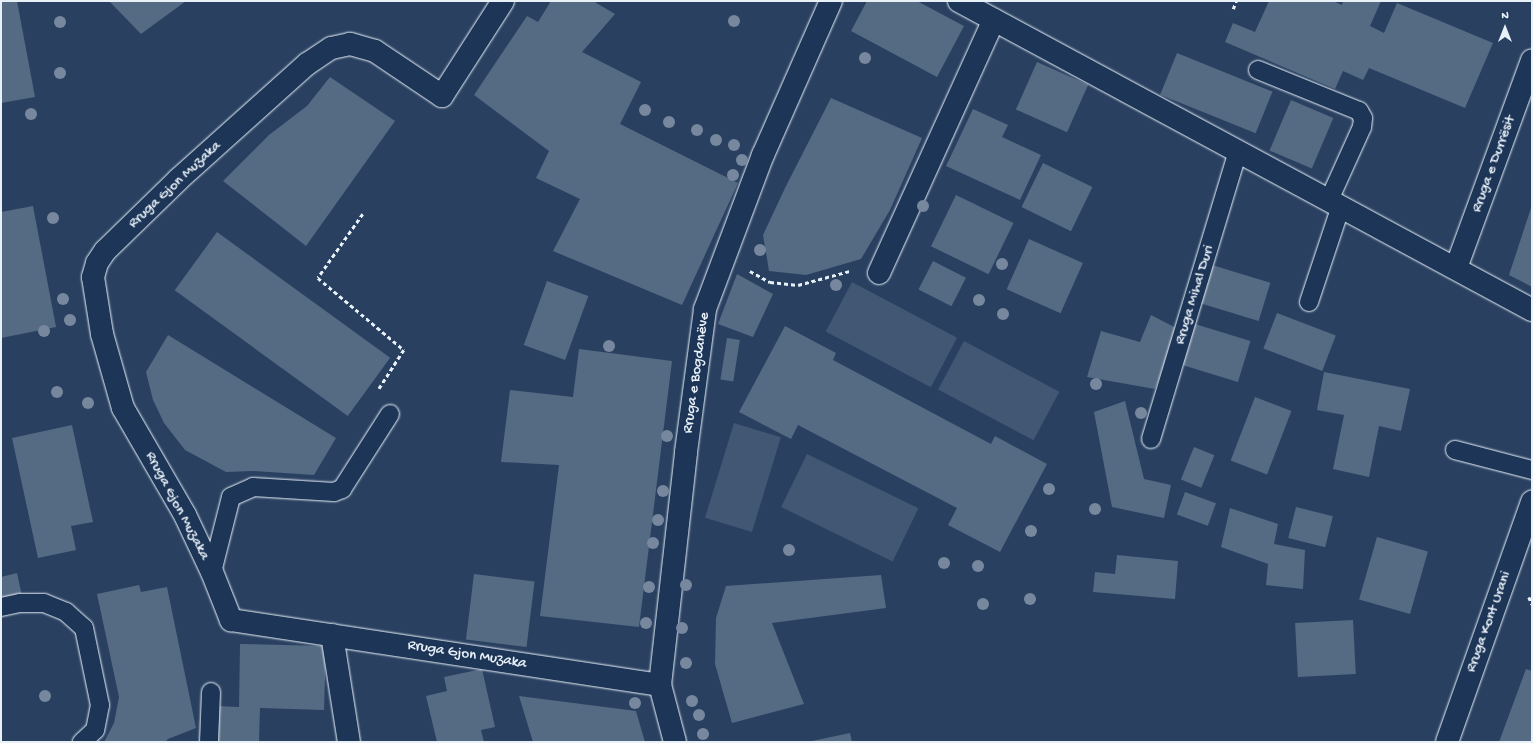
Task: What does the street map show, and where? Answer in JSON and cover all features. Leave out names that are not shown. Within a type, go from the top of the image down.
[{"type":"street","name":"Rruga Gjon Muzaka","points":[[503,1],[442,96],[375,51],[350,44],[331,48],[307,64],[179,179],[105,251],[97,262],[93,277],[102,334],[123,408],[185,515],[212,572],[231,620],[660,685]]},
{"type":"street","name":"Rruga e Bogdanëve","points":[[675,742],[660,685],[686,452],[705,310],[763,155],[831,1]]},
{"type":"street","points":[[970,4],[994,20],[1532,310]]},
{"type":"street","points":[[879,273],[994,20]]},
{"type":"street","name":"Rruga e Durrësit","points":[[1456,268],[1532,60]]},
{"type":"street","name":"Rruga Kont Urani","points":[[1447,742],[1523,545],[1532,502]]},
{"type":"street","points":[[332,635],[349,742]]},
{"type":"lane","points":[[1258,70],[1358,111],[1363,118],[1362,127],[1335,203],[1309,302]]},
{"type":"lane","name":"Rruga Mihal Duri","points":[[1151,439],[1238,151]]},
{"type":"lane","name":"Rruga Gjon Muzaka","points":[[212,572],[231,497],[253,487],[334,492],[342,489],[390,414]]},
{"type":"lane","points":[[1455,450],[1532,470]]},
{"type":"lane","points":[[1,607],[20,603],[44,603],[66,612],[84,628],[100,705],[95,730],[82,742]]},
{"type":"lane","points":[[209,742],[211,692]]},
{"type":"path","points":[[1233,9],[1236,1]]},
{"type":"path","points":[[363,214],[318,278],[404,350],[372,400],[390,414]]},
{"type":"path","points":[[726,256],[770,282],[798,286],[851,271]]},
{"type":"shaded area","points":[[852,282],[957,338],[931,387],[826,331]]},
{"type":"shaded area","points":[[964,341],[1059,392],[1034,440],[938,390]]},
{"type":"shaded area","points":[[734,423],[781,437],[752,532],[705,518]]},
{"type":"shaded area","points":[[807,454],[918,508],[893,561],[781,507]]},
{"type":"building","points":[[1,1],[17,1],[35,97],[1,103]]},
{"type":"building","points":[[109,1],[186,1],[141,34]]},
{"type":"building","points":[[551,1],[593,1],[615,14],[582,52],[641,82],[620,124],[738,183],[682,305],[553,251],[580,199],[536,178],[549,151],[474,95],[527,16],[538,22]]},
{"type":"building","points":[[867,1],[917,1],[964,26],[937,77],[851,31]]},
{"type":"building","points":[[1269,1],[1333,1],[1342,5],[1343,1],[1381,1],[1370,26],[1384,33],[1397,3],[1493,43],[1465,108],[1369,68],[1363,80],[1343,71],[1335,89],[1225,42],[1233,23],[1255,32]]},
{"type":"building","points":[[1177,53],[1272,92],[1256,133],[1160,95]]},
{"type":"building","points":[[1037,62],[1088,85],[1067,132],[1016,110]]},
{"type":"building","points":[[330,77],[395,121],[306,246],[223,181],[269,135],[307,106]]},
{"type":"building","points":[[831,98],[922,138],[890,210],[861,259],[806,275],[769,271],[763,235]]},
{"type":"building","points":[[1291,100],[1333,118],[1312,169],[1270,151]]},
{"type":"building","points":[[973,109],[1008,125],[1002,137],[1041,155],[1020,200],[946,166]]},
{"type":"building","points":[[1043,163],[1092,187],[1071,231],[1022,207]]},
{"type":"building","points":[[956,195],[1014,223],[989,274],[931,246]]},
{"type":"building","points":[[1532,205],[1532,287],[1509,275]]},
{"type":"building","points":[[33,206],[56,327],[1,338],[1,212]]},
{"type":"building","points":[[217,232],[390,358],[348,416],[175,290]]},
{"type":"building","points":[[1029,239],[1083,263],[1061,313],[1007,289]]},
{"type":"building","points":[[933,261],[966,278],[951,306],[918,290]]},
{"type":"building","points":[[1212,265],[1270,283],[1259,321],[1200,303]]},
{"type":"building","points":[[737,274],[773,294],[753,337],[718,324]]},
{"type":"building","points":[[547,281],[588,296],[565,360],[524,345]]},
{"type":"building","points":[[1277,313],[1336,336],[1322,371],[1263,348]]},
{"type":"building","points":[[1151,315],[1178,329],[1155,389],[1087,377],[1101,331],[1140,342]]},
{"type":"building","points":[[1195,324],[1250,341],[1238,382],[1182,365]]},
{"type":"building","points":[[785,326],[836,353],[833,360],[991,444],[995,436],[1047,464],[1000,552],[948,525],[957,508],[798,425],[791,439],[739,412]]},
{"type":"building","points":[[168,335],[336,438],[314,475],[253,471],[226,472],[185,450],[164,423],[153,400],[146,372]]},
{"type":"building","points":[[727,338],[740,340],[733,382],[720,379]]},
{"type":"building","points":[[579,349],[672,361],[639,627],[540,616],[559,465],[501,462],[510,390],[573,397]]},
{"type":"building","points":[[1324,372],[1410,389],[1401,431],[1379,426],[1369,477],[1333,469],[1344,415],[1317,410]]},
{"type":"building","points":[[1255,397],[1291,411],[1267,474],[1231,460]]},
{"type":"building","points":[[1125,401],[1144,479],[1171,485],[1164,518],[1112,507],[1094,412]]},
{"type":"building","points":[[72,425],[93,522],[71,526],[76,550],[38,558],[12,438]]},
{"type":"building","points":[[1194,447],[1214,455],[1201,488],[1181,479]]},
{"type":"building","points":[[1185,492],[1216,503],[1208,526],[1177,515]]},
{"type":"building","points":[[1296,507],[1333,516],[1325,547],[1288,538]]},
{"type":"building","points":[[1230,508],[1278,524],[1274,544],[1305,550],[1303,589],[1266,585],[1268,564],[1221,547]]},
{"type":"building","points":[[1377,537],[1428,552],[1410,614],[1359,599]]},
{"type":"building","points":[[1117,555],[1178,561],[1175,599],[1093,592],[1095,572],[1115,574]]},
{"type":"building","points":[[17,573],[22,596],[1,600],[1,577]]},
{"type":"building","points":[[474,574],[535,581],[527,647],[466,640]]},
{"type":"building","points":[[881,575],[886,608],[772,623],[804,704],[732,723],[715,664],[716,618],[726,586]]},
{"type":"building","points":[[139,585],[141,592],[167,587],[196,728],[168,739],[165,742],[104,742],[114,723],[119,697],[97,594]]},
{"type":"building","points":[[1353,620],[1356,674],[1298,677],[1295,623]]},
{"type":"building","points":[[240,644],[326,646],[324,710],[260,708],[259,742],[217,742],[218,706],[239,707]]},
{"type":"building","points":[[482,669],[495,727],[481,730],[484,742],[437,742],[426,696],[447,691],[444,677]]},
{"type":"building","points":[[1526,669],[1532,671],[1532,742],[1499,742]]},
{"type":"building","points":[[519,696],[636,711],[645,742],[533,742]]},
{"type":"building","points":[[850,733],[852,742],[812,742],[812,741]]}]
